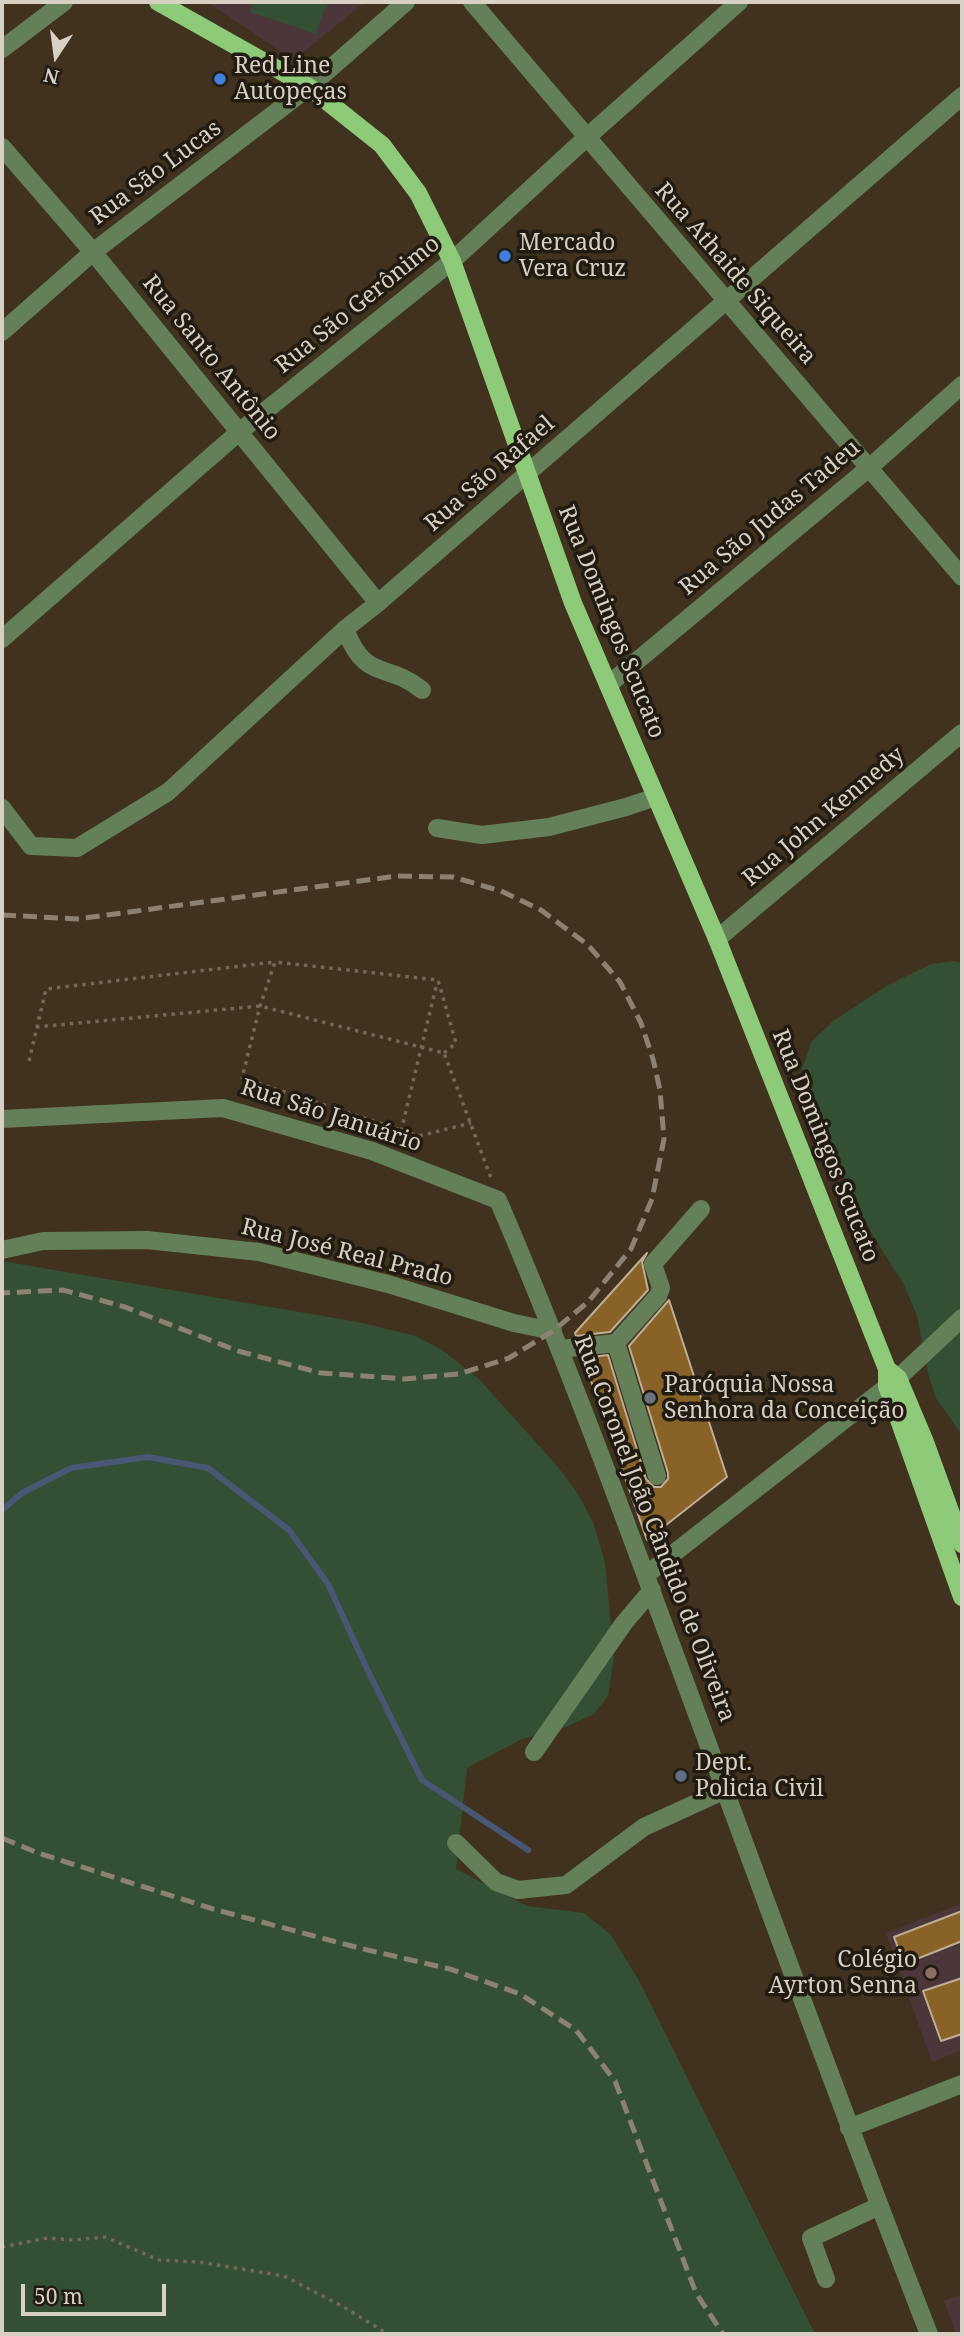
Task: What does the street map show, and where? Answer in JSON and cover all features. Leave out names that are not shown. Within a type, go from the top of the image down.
[{"type":"main road","name":"Rua Domingos Scucato","points":[[158,2],[309,87],[382,145],[418,194],[452,261],[573,603],[717,939],[891,1377],[962,1597]]},
{"type":"main road","name":"Rua Domingos Scucato","points":[[891,1377],[925,1442],[962,1544]]},
{"type":"street","points":[[2,49],[64,2]]},
{"type":"street","name":"Rua São Lucas","points":[[2,332],[93,251],[309,87],[406,2]]},
{"type":"street","name":"Rua Athaide Siqueira","points":[[472,2],[962,577]]},
{"type":"street","name":"Rua São Gerônimo","points":[[2,639],[239,432],[452,261],[739,2]]},
{"type":"street","name":"Rua São Rafael","points":[[2,808],[31,846],[78,848],[169,792],[345,629],[528,474],[962,96]]},
{"type":"street","name":"Rua Santo Antônio","points":[[2,147],[93,251],[378,603]]},
{"type":"street","name":"Rua São Judas Tadeu","points":[[607,685],[870,467],[962,385]]},
{"type":"street","points":[[345,629],[353,649],[368,666],[407,681],[422,690]]},
{"type":"street","name":"Rua John Kennedy","points":[[717,939],[962,733]]},
{"type":"street","points":[[437,828],[482,835],[549,827],[656,797]]},
{"type":"street","name":"Rua São Januário","points":[[2,1119],[223,1108],[372,1151],[498,1200]]},
{"type":"street","points":[[498,1200],[553,1331]]},
{"type":"street","points":[[560,1349],[617,1343],[658,1296],[661,1288],[653,1264],[701,1209]]},
{"type":"street","name":"Rua José Real Prado","points":[[2,1250],[43,1241],[147,1240],[259,1252],[388,1284],[514,1323],[553,1331]]},
{"type":"street","points":[[534,1752],[624,1623],[649,1582],[962,1318]]},
{"type":"street","name":"Rua Coronel João Cândido de Oliveira","points":[[553,1331],[649,1582],[849,2129],[929,2334]]},
{"type":"street","points":[[617,1343],[657,1476]]},
{"type":"street","points":[[456,1843],[496,1882],[518,1890],[566,1885],[645,1827],[725,1790]]},
{"type":"street","points":[[849,2129],[962,2084]]},
{"type":"street","points":[[826,2278],[811,2238],[879,2206]]},
{"type":"path","points":[[275,962],[260,1006],[242,1078],[418,1136],[471,1123]]},
{"type":"path","points":[[29,1061],[46,989],[275,962],[438,980]]},
{"type":"path","points":[[401,1131],[438,980]]},
{"type":"path","points":[[438,980],[456,1043],[444,1053]]},
{"type":"path","points":[[36,1027],[260,1006],[444,1053]]},
{"type":"path","points":[[444,1053],[498,1200]]},
{"type":"path","points":[[2,2246],[47,2238],[74,2240],[104,2237],[159,2260],[199,2262],[284,2276],[388,2334]]},
{"type":"shaded area","points":[[207,2],[365,2],[294,60]]},
{"type":"shaded area","name":"Colégio Ayrton Senna","points":[[962,1903],[962,2050],[932,2062],[886,1933]]},
{"type":"shaded area","points":[[962,2294],[962,2334],[956,2334],[944,2301]]},
{"type":"green space","points":[[253,2],[327,2],[316,34],[250,12]]},
{"type":"green space","points":[[954,961],[962,963],[962,1435],[936,1398],[928,1373],[917,1316],[904,1285],[872,1234],[830,1149],[806,1094],[801,1071],[812,1041],[833,1021],[888,985],[931,964]]},
{"type":"green space","points":[[2,1261],[358,1322],[416,1336],[442,1350],[479,1379],[558,1467],[578,1494],[593,1522],[605,1562],[614,1658],[608,1696],[594,1714],[566,1727],[522,1739],[467,1768],[456,1869],[527,1906],[584,1913],[611,1935],[638,1979],[815,2334],[2,2334]]},
{"type":"building","points":[[647,1253],[642,1262],[648,1290],[610,1332],[576,1336],[575,1333]]},
{"type":"building","name":"Paróquia Nossa Senhora da Conceição","points":[[669,1300],[727,1477],[647,1540],[583,1358],[608,1355],[646,1479],[654,1487],[661,1487],[668,1479],[668,1473],[629,1346]]},
{"type":"building","points":[[962,1911],[962,1941],[904,1964],[894,1937]]},
{"type":"building","points":[[962,1978],[962,2034],[941,2041],[923,1991]]},
{"type":"waterway","points":[[2,1510],[22,1493],[71,1468],[148,1457],[208,1468],[289,1530],[328,1584],[422,1780],[528,1850]]},
{"type":"railway","points":[[2,915],[77,919],[397,876],[453,877],[501,891],[541,910],[588,945],[620,982],[641,1023],[653,1059],[660,1090],[664,1139],[652,1199],[631,1249],[588,1302],[553,1331],[509,1358],[459,1374],[404,1379],[321,1373],[238,1351],[125,1307],[63,1290],[2,1293]]},
{"type":"railway","points":[[2,1838],[38,1853],[213,1909],[450,1969],[520,1994],[576,2030],[615,2081],[696,2293],[723,2334]]},
{"type":"place","name":"Red Line Autopeças","points":[[220,79]]},
{"type":"place","name":"Mercado Vera Cruz","points":[[505,256]]},
{"type":"place","name":"Paróquia Nossa Senhora da Conceição","points":[[650,1398]]},
{"type":"place","name":"Dept. Policia Civil","points":[[681,1776]]},
{"type":"place","name":"Colégio Ayrton Senna","points":[[931,1973]]}]
